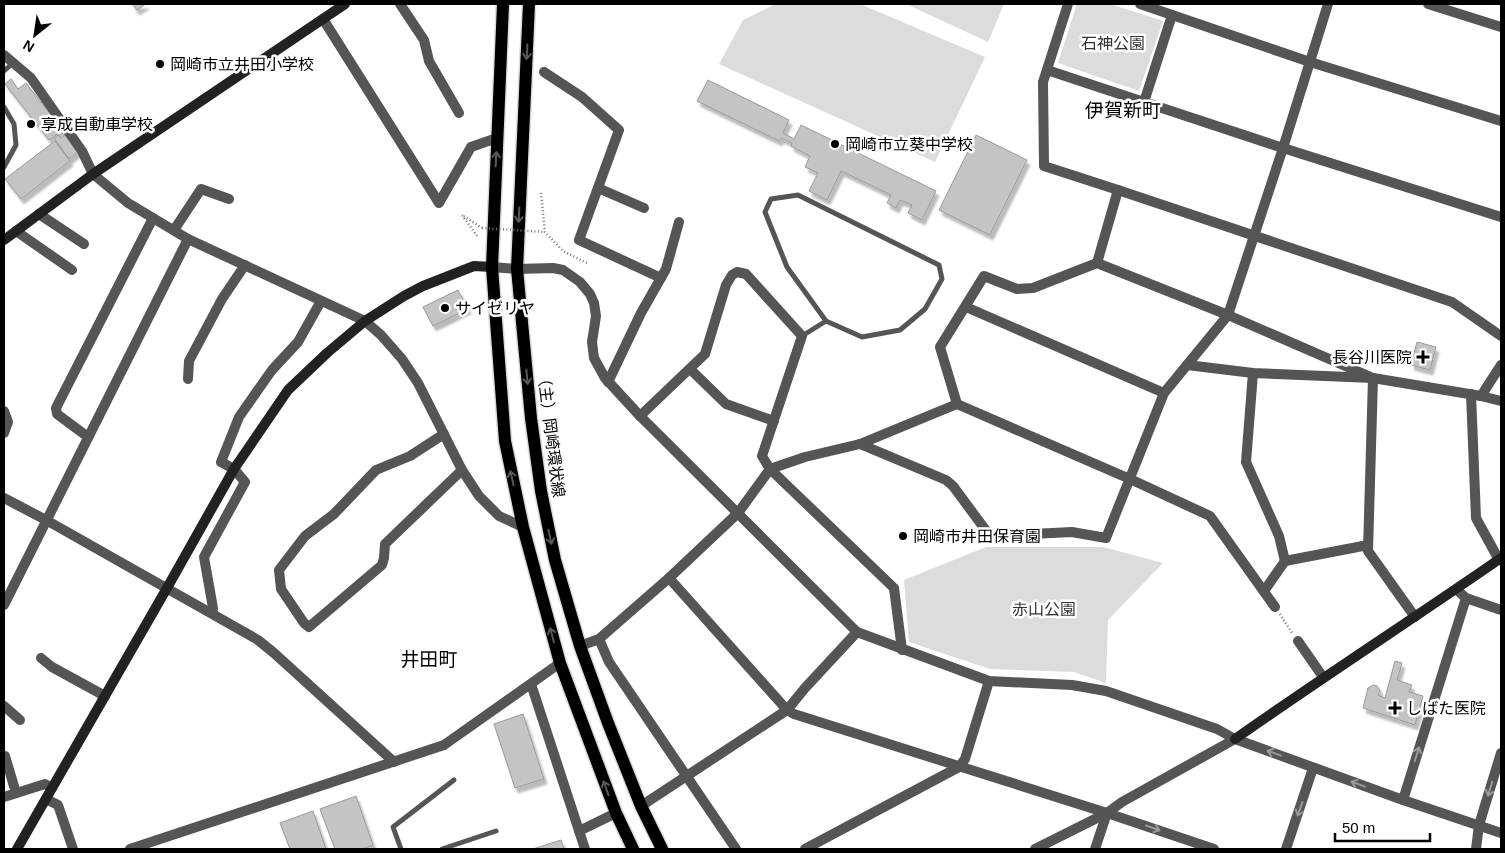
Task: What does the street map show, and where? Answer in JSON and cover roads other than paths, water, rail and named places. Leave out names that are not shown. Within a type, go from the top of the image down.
[{"type":"main road","points":[[503,4],[492,267],[505,441],[523,527],[560,663],[616,813],[632,849]]},
{"type":"main road","name":"（主）岡崎環状線","points":[[529,4],[517,269],[531,418],[541,491],[555,560],[580,646],[641,806],[662,849]]},
{"type":"street","points":[[4,240],[93,174],[345,4]]},
{"type":"street","points":[[400,4],[424,40],[429,61],[459,113]]},
{"type":"street","points":[[1068,4],[1043,82],[1044,166],[1452,302],[1501,336]]},
{"type":"street","points":[[1140,4],[1310,62],[1501,121]]},
{"type":"street","points":[[860,444],[946,480],[990,536],[1072,532],[1106,538],[1164,393],[1228,315],[1328,4]]},
{"type":"street","points":[[1428,4],[1501,26]]},
{"type":"street","points":[[1144,102],[1172,15]]},
{"type":"street","points":[[323,19],[439,203],[471,147],[497,138]]},
{"type":"street","points":[[4,54],[31,78],[82,151],[93,174],[128,203],[188,239],[365,321],[381,335],[402,359],[418,383],[462,470],[479,496],[498,516],[523,527]]},
{"type":"street","points":[[1047,70],[1283,148],[1501,217]]},
{"type":"street","points":[[544,72],[582,97],[619,130],[579,240],[661,278]]},
{"type":"street","points":[[598,188],[644,208]]},
{"type":"street","points":[[174,230],[201,189],[229,199]]},
{"type":"street","points":[[1097,263],[1118,190]]},
{"type":"street","points":[[39,214],[84,244]]},
{"type":"street","points":[[88,437],[58,414],[56,408],[153,218]]},
{"type":"street","points":[[608,382],[640,313],[666,269],[679,222]]},
{"type":"street","points":[[16,231],[72,270]]},
{"type":"street","points":[[4,605],[188,239]]},
{"type":"street","points":[[957,404],[940,347],[984,276],[1017,288],[1033,288],[1097,263],[1228,315],[1373,378]]},
{"type":"street","points":[[188,379],[189,361],[222,299],[245,266]]},
{"type":"street","points":[[17,849],[234,469],[288,390],[327,353],[365,321],[423,286],[474,266],[563,270],[580,282],[590,294],[594,303],[596,316],[592,342],[594,358],[608,382],[857,632],[989,681],[1072,685],[1106,691],[1217,729],[1235,739],[1313,768],[1501,833]]},
{"type":"street","points":[[640,416],[705,354],[726,285],[737,272],[746,274],[802,336],[762,456],[770,469],[894,588],[902,650]]},
{"type":"street","points":[[212,613],[213,608],[204,557],[245,482],[234,469],[221,462],[239,417],[272,370],[298,342],[321,301]]},
{"type":"street","points":[[966,307],[1164,393]]},
{"type":"street","points":[[1187,365],[1253,374],[1373,378],[1501,401]]},
{"type":"street","points":[[1035,849],[1107,813],[1122,802],[1235,739],[1323,676],[1457,590],[1500,559],[1476,518],[1476,395],[1501,365]]},
{"type":"street","points":[[690,369],[726,404],[774,421]]},
{"type":"street","points":[[1253,374],[1246,462],[1279,536],[1286,560]]},
{"type":"street","points":[[1373,378],[1368,551],[1415,617]]},
{"type":"street","points":[[580,646],[599,639],[669,578],[738,513],[770,469],[806,457],[860,444],[957,404],[1130,478],[1210,516],[1275,607]]},
{"type":"street","points":[[4,411],[8,422],[4,433]]},
{"type":"street","points":[[444,434],[410,456],[376,470],[334,514],[305,536],[279,570],[281,589],[304,623],[309,627],[382,565],[385,544],[462,470]]},
{"type":"street","points":[[4,498],[258,640],[394,762]]},
{"type":"street","points":[[1264,591],[1286,560],[1368,545]]},
{"type":"street","points":[[669,578],[787,710],[794,714],[1107,813],[1214,849]]},
{"type":"street","points":[[1457,590],[1466,598],[1501,610]]},
{"type":"street","points":[[1403,800],[1466,598]]},
{"type":"street","points":[[641,806],[787,710],[857,632]]},
{"type":"street","points":[[599,639],[608,662],[736,849]]},
{"type":"street","points":[[1298,641],[1323,676]]},
{"type":"street","points":[[41,658],[52,667],[105,696]]},
{"type":"street","points":[[130,849],[444,745],[560,663]]},
{"type":"street","points":[[805,849],[959,767],[965,759],[989,681]]},
{"type":"street","points":[[531,684],[586,849]]},
{"type":"street","points":[[4,706],[20,720]]},
{"type":"street","points":[[1476,849],[1479,825],[1501,753]]},
{"type":"street","points":[[5,756],[16,793]]},
{"type":"street","points":[[1286,849],[1313,768]]},
{"type":"street","points":[[4,797],[45,784],[52,788]]},
{"type":"street","points":[[46,799],[58,805],[73,849]]},
{"type":"street","points":[[579,831],[616,813]]},
{"type":"street","points":[[1095,849],[1107,813]]},
{"type":"lane","points":[[4,71],[13,62]]},
{"type":"lane","points":[[4,107],[14,124],[16,145],[4,166]]},
{"type":"lane","points":[[798,194],[939,264],[942,279],[925,309],[900,330],[862,338],[826,321],[787,267],[765,212],[771,199],[798,194]]},
{"type":"lane","points":[[802,336],[826,321]]},
{"type":"lane","points":[[400,849],[393,827],[454,780]]},
{"type":"lane","points":[[442,849],[496,831]]},
{"type":"place","name":"岡崎市立井田小学校","points":[[160,64]]},
{"type":"place","name":"享成自動車学校","points":[[31,124]]},
{"type":"place","name":"岡崎市立葵中学校","points":[[835,144]]},
{"type":"place","name":"サイゼリヤ","points":[[445,308]]},
{"type":"place","name":"長谷川医院","points":[[1423,357]]},
{"type":"place","name":"岡崎市井田保育園","points":[[903,536]]},
{"type":"place","name":"しばた医院","points":[[1395,708]]},
{"type":"district","name":"伊賀新町","points":[[1123,110]]},
{"type":"district","name":"井田町","points":[[429,659]]},
{"type":"park label","name":"石神公園","points":[[1113,43]]},
{"type":"park label","name":"赤山公園","points":[[1044,609]]}]
